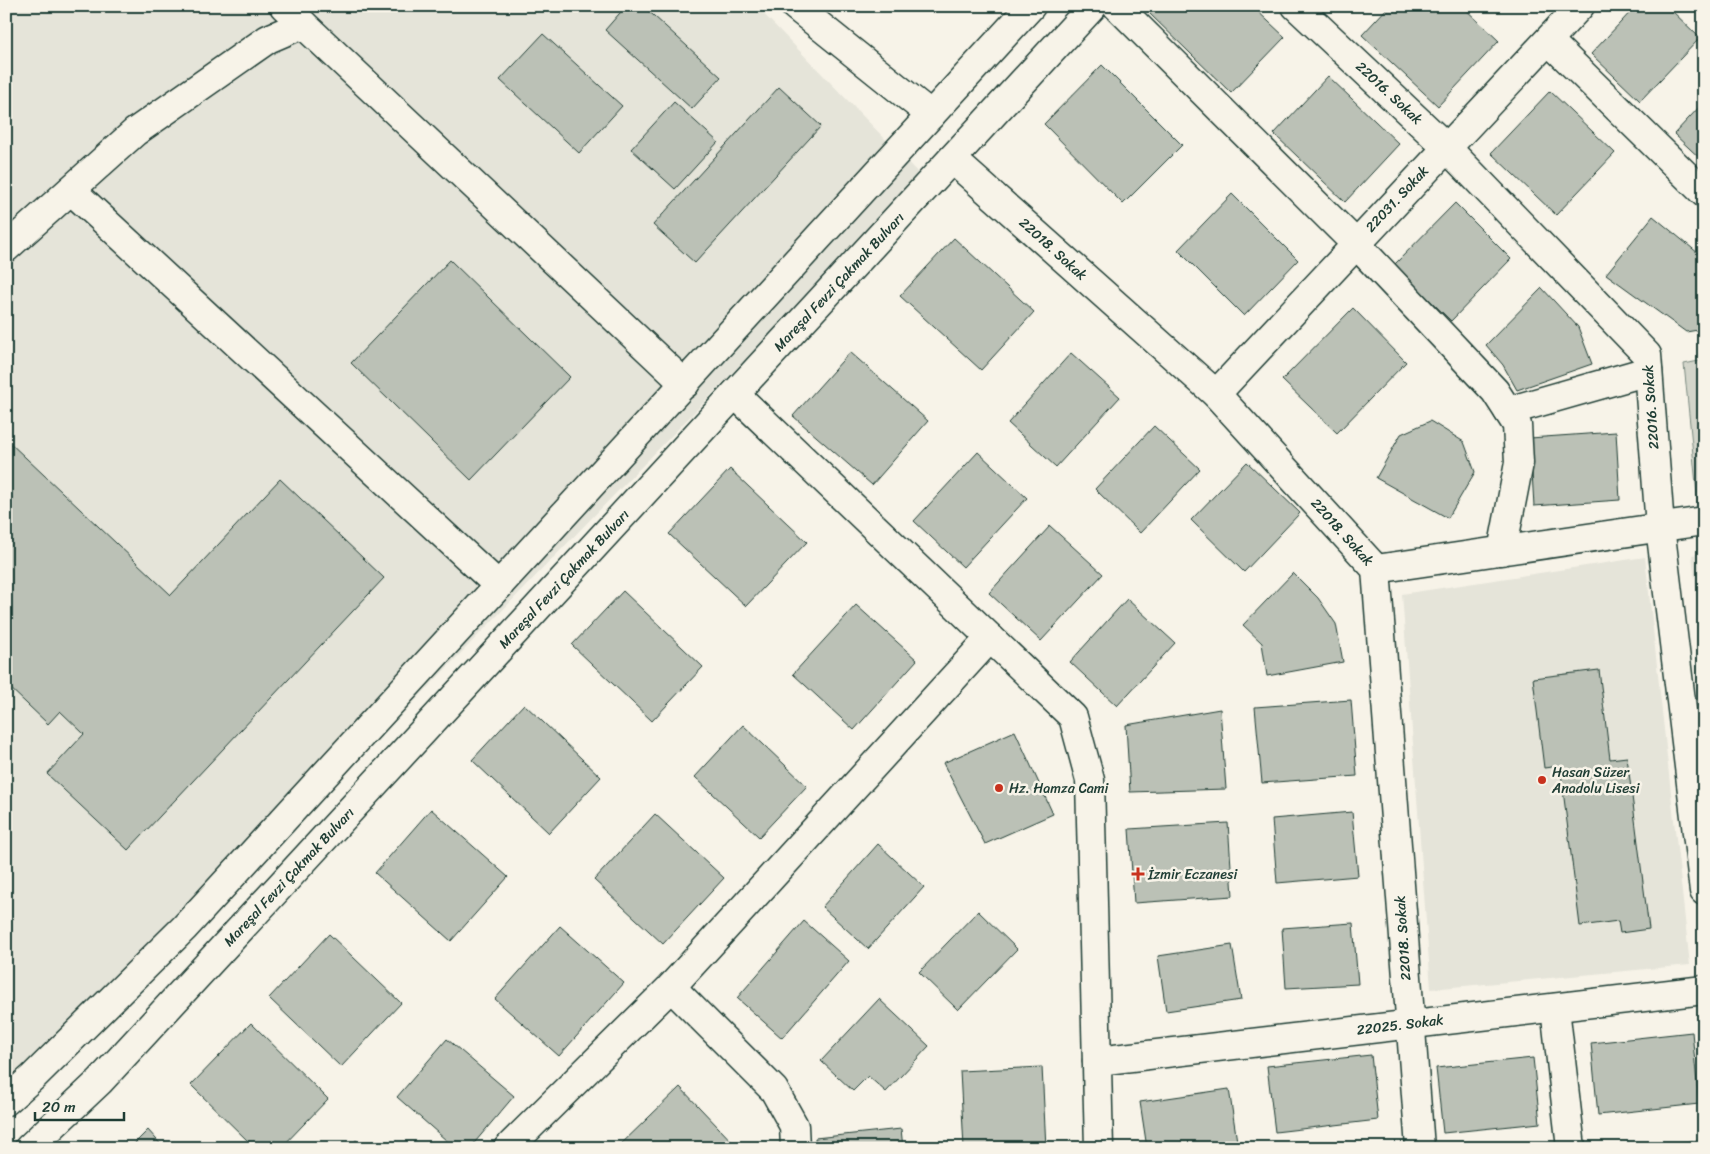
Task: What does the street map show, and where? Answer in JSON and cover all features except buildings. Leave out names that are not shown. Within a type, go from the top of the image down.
[{"type":"street","points":[[795,6],[931,114]]},
{"type":"street","points":[[6,1101],[34,1077],[184,928],[1031,6]]},
{"type":"street","name":"Mareşal Fevzi Çakmak Bulvarı","points":[[29,1148],[100,1081],[1093,6]]},
{"type":"street","points":[[1117,6],[1356,244],[1495,391],[1517,426],[1518,463],[1502,551]]},
{"type":"street","name":"22016. Sokak","points":[[1296,6],[1446,147],[1647,356],[1660,527],[1704,891]]},
{"type":"street","name":"22031. Sokak","points":[[1216,394],[1580,6]]},
{"type":"street","points":[[6,248],[135,132],[268,39],[294,15],[685,384]]},
{"type":"street","points":[[1549,41],[1704,193]]},
{"type":"street","name":"22018. Sokak","points":[[952,159],[1216,394],[1376,569],[1409,1024],[1420,1148]]},
{"type":"street","points":[[71,190],[499,586]]},
{"type":"street","points":[[1508,411],[1648,371]]},
{"type":"street","points":[[735,394],[1073,717],[1090,780],[1099,1148]]},
{"type":"street","points":[[1376,569],[1704,521]]},
{"type":"street","points":[[508,1148],[672,987],[990,638]]},
{"type":"street","points":[[672,987],[774,1090],[794,1126],[795,1148]]},
{"type":"street","name":"22025. Sokak","points":[[1097,1061],[1704,990]]},
{"type":"street","points":[[1555,1008],[1571,1148]]},
{"type":"shaded area","points":[[6,6],[756,6],[922,177],[6,1123]]},
{"type":"shaded area","points":[[1704,360],[1704,504],[1698,505],[1684,364]]},
{"type":"shaded area","points":[[1704,553],[1704,656],[1692,555]]},
{"type":"shaded area","name":"Hasan Süzer Anadolu Lisesi","points":[[1645,557],[1690,965],[1431,989],[1402,594]]},
{"type":"place","name":"Hasan Süzer Anadolu Lisesi","points":[[1542,780]]},
{"type":"place","name":"Hz. Hamza Cami","points":[[999,788]]},
{"type":"place","name":"İzmir Eczanesi","points":[[1138,874]]}]
